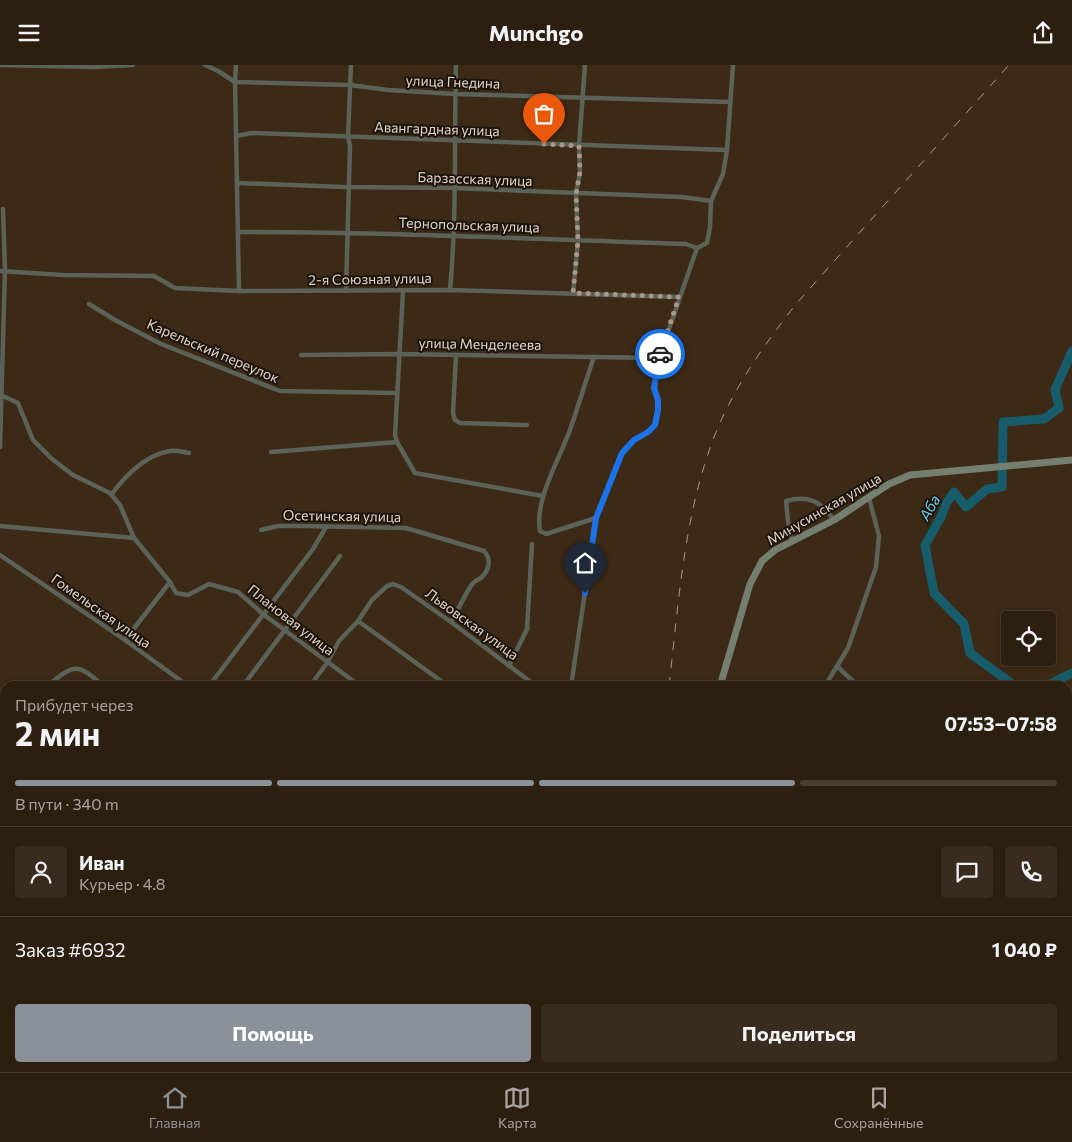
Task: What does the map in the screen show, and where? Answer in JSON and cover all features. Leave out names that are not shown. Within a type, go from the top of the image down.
[{"type":"main road","name":"Минусинская улица","points":[[721,681],[750,584],[762,561],[775,550],[834,520],[889,485],[910,475],[1072,460]]},
{"type":"street","points":[[1,65],[93,67],[133,65]]},
{"type":"street","points":[[205,65],[218,71],[235,83]]},
{"type":"street","points":[[236,65],[240,291]]},
{"type":"street","points":[[346,291],[351,65]]},
{"type":"street","points":[[450,290],[453,235],[456,65]]},
{"type":"street","points":[[573,293],[578,241],[576,194],[580,172],[579,146],[585,65]]},
{"type":"street","points":[[572,681],[596,518],[622,453],[634,440],[648,432],[655,425],[658,400],[654,388],[659,358],[697,248],[707,243],[711,201],[723,174],[727,151],[733,65]]},
{"type":"street","name":"улица Гнедина","points":[[235,83],[350,85],[388,90],[455,94],[730,102]]},
{"type":"street","name":"Авангардная улица","points":[[237,136],[251,133],[727,151]]},
{"type":"street","name":"Барзасская улица","points":[[238,183],[454,188],[686,197],[711,201]]},
{"type":"street","points":[[0,447],[3,209]]},
{"type":"street","name":"Тернопольская улица","points":[[239,232],[453,235],[686,244],[697,248]]},
{"type":"street","name":"2-я Союзная улица","points":[[2,271],[63,275],[154,277],[175,288],[240,291],[450,290],[679,297]]},
{"type":"street","points":[[403,291],[395,435],[415,473],[543,496]]},
{"type":"street","name":"Карельский переулок","points":[[88,304],[161,344],[280,391],[396,393]]},
{"type":"street","name":"улица Менделеева","points":[[301,355],[398,354],[659,358]]},
{"type":"street","points":[[456,355],[453,413],[455,420],[460,423],[526,425]]},
{"type":"street","points":[[594,357],[571,429],[543,496],[539,522],[540,531],[546,534],[596,518]]},
{"type":"street","points":[[2,396],[18,403],[33,440],[52,459],[73,475],[111,495],[120,505],[134,537],[170,582],[125,639]]},
{"type":"street","points":[[271,452],[397,442]]},
{"type":"street","points":[[111,495],[125,477],[142,463],[170,451],[189,453]]},
{"type":"street","points":[[792,541],[786,501],[800,497],[812,500],[827,510],[834,520]]},
{"type":"street","points":[[828,681],[848,648],[877,562],[879,536],[869,498]]},
{"type":"street","points":[[0,526],[134,537]]},
{"type":"street","name":"Осетинская улица","points":[[261,530],[278,526],[406,528],[484,551],[488,555],[490,562],[487,569],[483,577],[473,583],[451,622]]},
{"type":"street","points":[[213,681],[313,549],[326,527]]},
{"type":"street","points":[[509,666],[527,629],[532,544]]},
{"type":"street","name":"Гомельская улица","points":[[0,555],[125,639],[181,681]]},
{"type":"street","points":[[247,681],[340,556]]},
{"type":"street","name":"Плановая улица","points":[[170,582],[176,593],[188,595],[209,584],[238,592],[263,614],[353,681]]},
{"type":"street","name":"Львовская улица","points":[[358,621],[372,600],[387,586],[392,584],[401,587],[529,681]]},
{"type":"street","points":[[314,681],[340,641],[358,621],[441,681]]},
{"type":"street","points":[[838,667],[853,681]]},
{"type":"street","points":[[54,681],[68,670],[79,668],[90,674],[97,681]]},
{"type":"waterway","name":"Аба","points":[[1008,681],[970,653],[964,624],[934,593],[925,545],[954,492],[966,507],[987,489],[1002,487],[1003,422],[1044,419],[1059,408],[1055,390],[1072,351]]},
{"type":"waterway","name":"Аба","points":[[1056,681],[1072,673]]},
{"type":"railway","points":[[670,681],[687,540],[708,454],[724,413],[758,356],[796,304],[1009,65]]},
{"type":"way so far","points":[[544,144],[579,146],[580,172],[576,194],[578,241],[573,293],[679,297],[660,354]]},
{"type":"route","points":[[585,593],[596,518],[622,453],[634,440],[648,432],[655,425],[658,400],[654,388],[660,354]]}]
